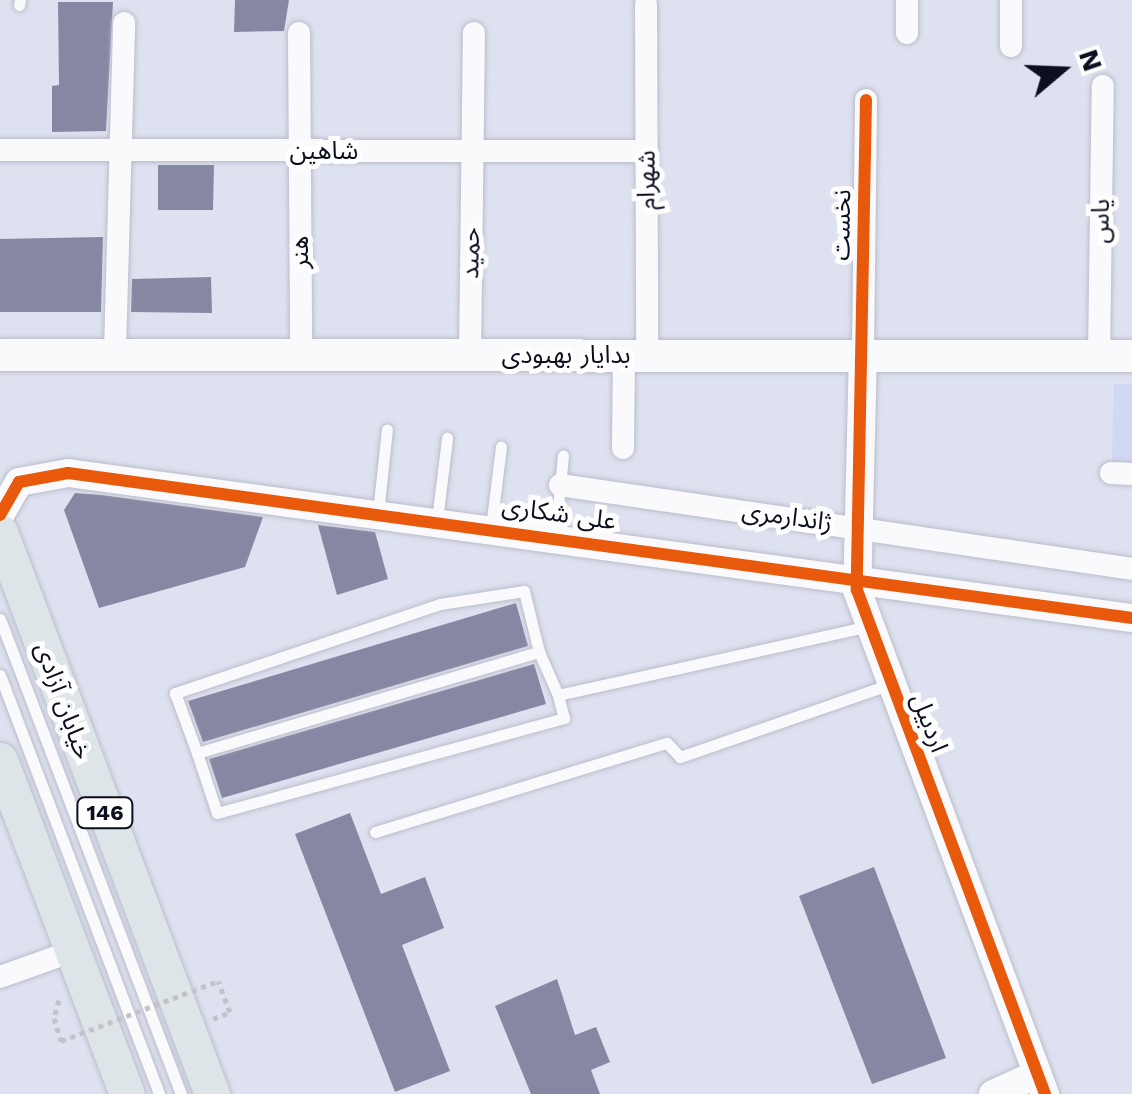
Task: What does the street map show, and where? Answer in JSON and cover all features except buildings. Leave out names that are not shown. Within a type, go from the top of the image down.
[{"type":"main road","name":"بدایار بهبودی","points":[[0,355],[116,351],[470,356],[863,352],[1132,356]]},
{"type":"main road","name":"خیابان آزادی","points":[[0,532],[212,1094]]},
{"type":"main road","points":[[0,760],[128,1094]]},
{"type":"street","points":[[908,0],[908,33]]},
{"type":"street","points":[[1011,46],[1012,0]]},
{"type":"street","name":"شهرام","points":[[623,448],[635,354],[647,151],[646,5]]},
{"type":"street","points":[[116,351],[124,23]]},
{"type":"street","name":"هنر","points":[[298,33],[300,354]]},
{"type":"street","name":"حمید","points":[[470,356],[474,33]]},
{"type":"street","name":"یاس","points":[[1099,356],[1103,86]]},
{"type":"street","name":"نخست","points":[[863,352],[866,100]]},
{"type":"street","name":"شاهین","points":[[0,150],[647,151]]},
{"type":"street","name":"اردبیل","points":[[863,352],[856,577],[869,626],[1041,1084]]},
{"type":"street","name":"علی شکاری","points":[[0,515],[19,482],[49,472],[490,527],[1132,618]]},
{"type":"street","name":"ژاندارمری","points":[[560,486],[857,526],[1132,570]]},
{"type":"street","points":[[0,977],[73,951]]},
{"type":"street","points":[[993,1094],[1041,1084]]},
{"type":"lane","points":[[378,513],[387,430]]},
{"type":"lane","points":[[437,520],[446,438]]},
{"type":"lane","points":[[490,527],[502,447]]},
{"type":"lane","points":[[555,537],[563,455]]},
{"type":"lane","points":[[524,591],[539,652],[558,695],[564,718],[217,813],[175,693],[440,604],[524,591]]},
{"type":"lane","points":[[0,619],[180,1094]]},
{"type":"lane","points":[[558,695],[869,626]]},
{"type":"lane","points":[[197,753],[539,652]]},
{"type":"lane","points":[[0,675],[159,1094]]},
{"type":"lane","points":[[375,832],[667,743],[680,757],[891,684]]},
{"type":"path","points":[[54,1018],[62,1040],[218,981],[230,1012]]},
{"type":"shaded area","points":[[1114,384],[1132,384],[1132,462],[1112,461]]},
{"type":"cycle path","points":[[866,100],[857,590],[1045,1094]]},
{"type":"cycle path","points":[[0,515],[19,482],[68,473],[1132,618]]}]
